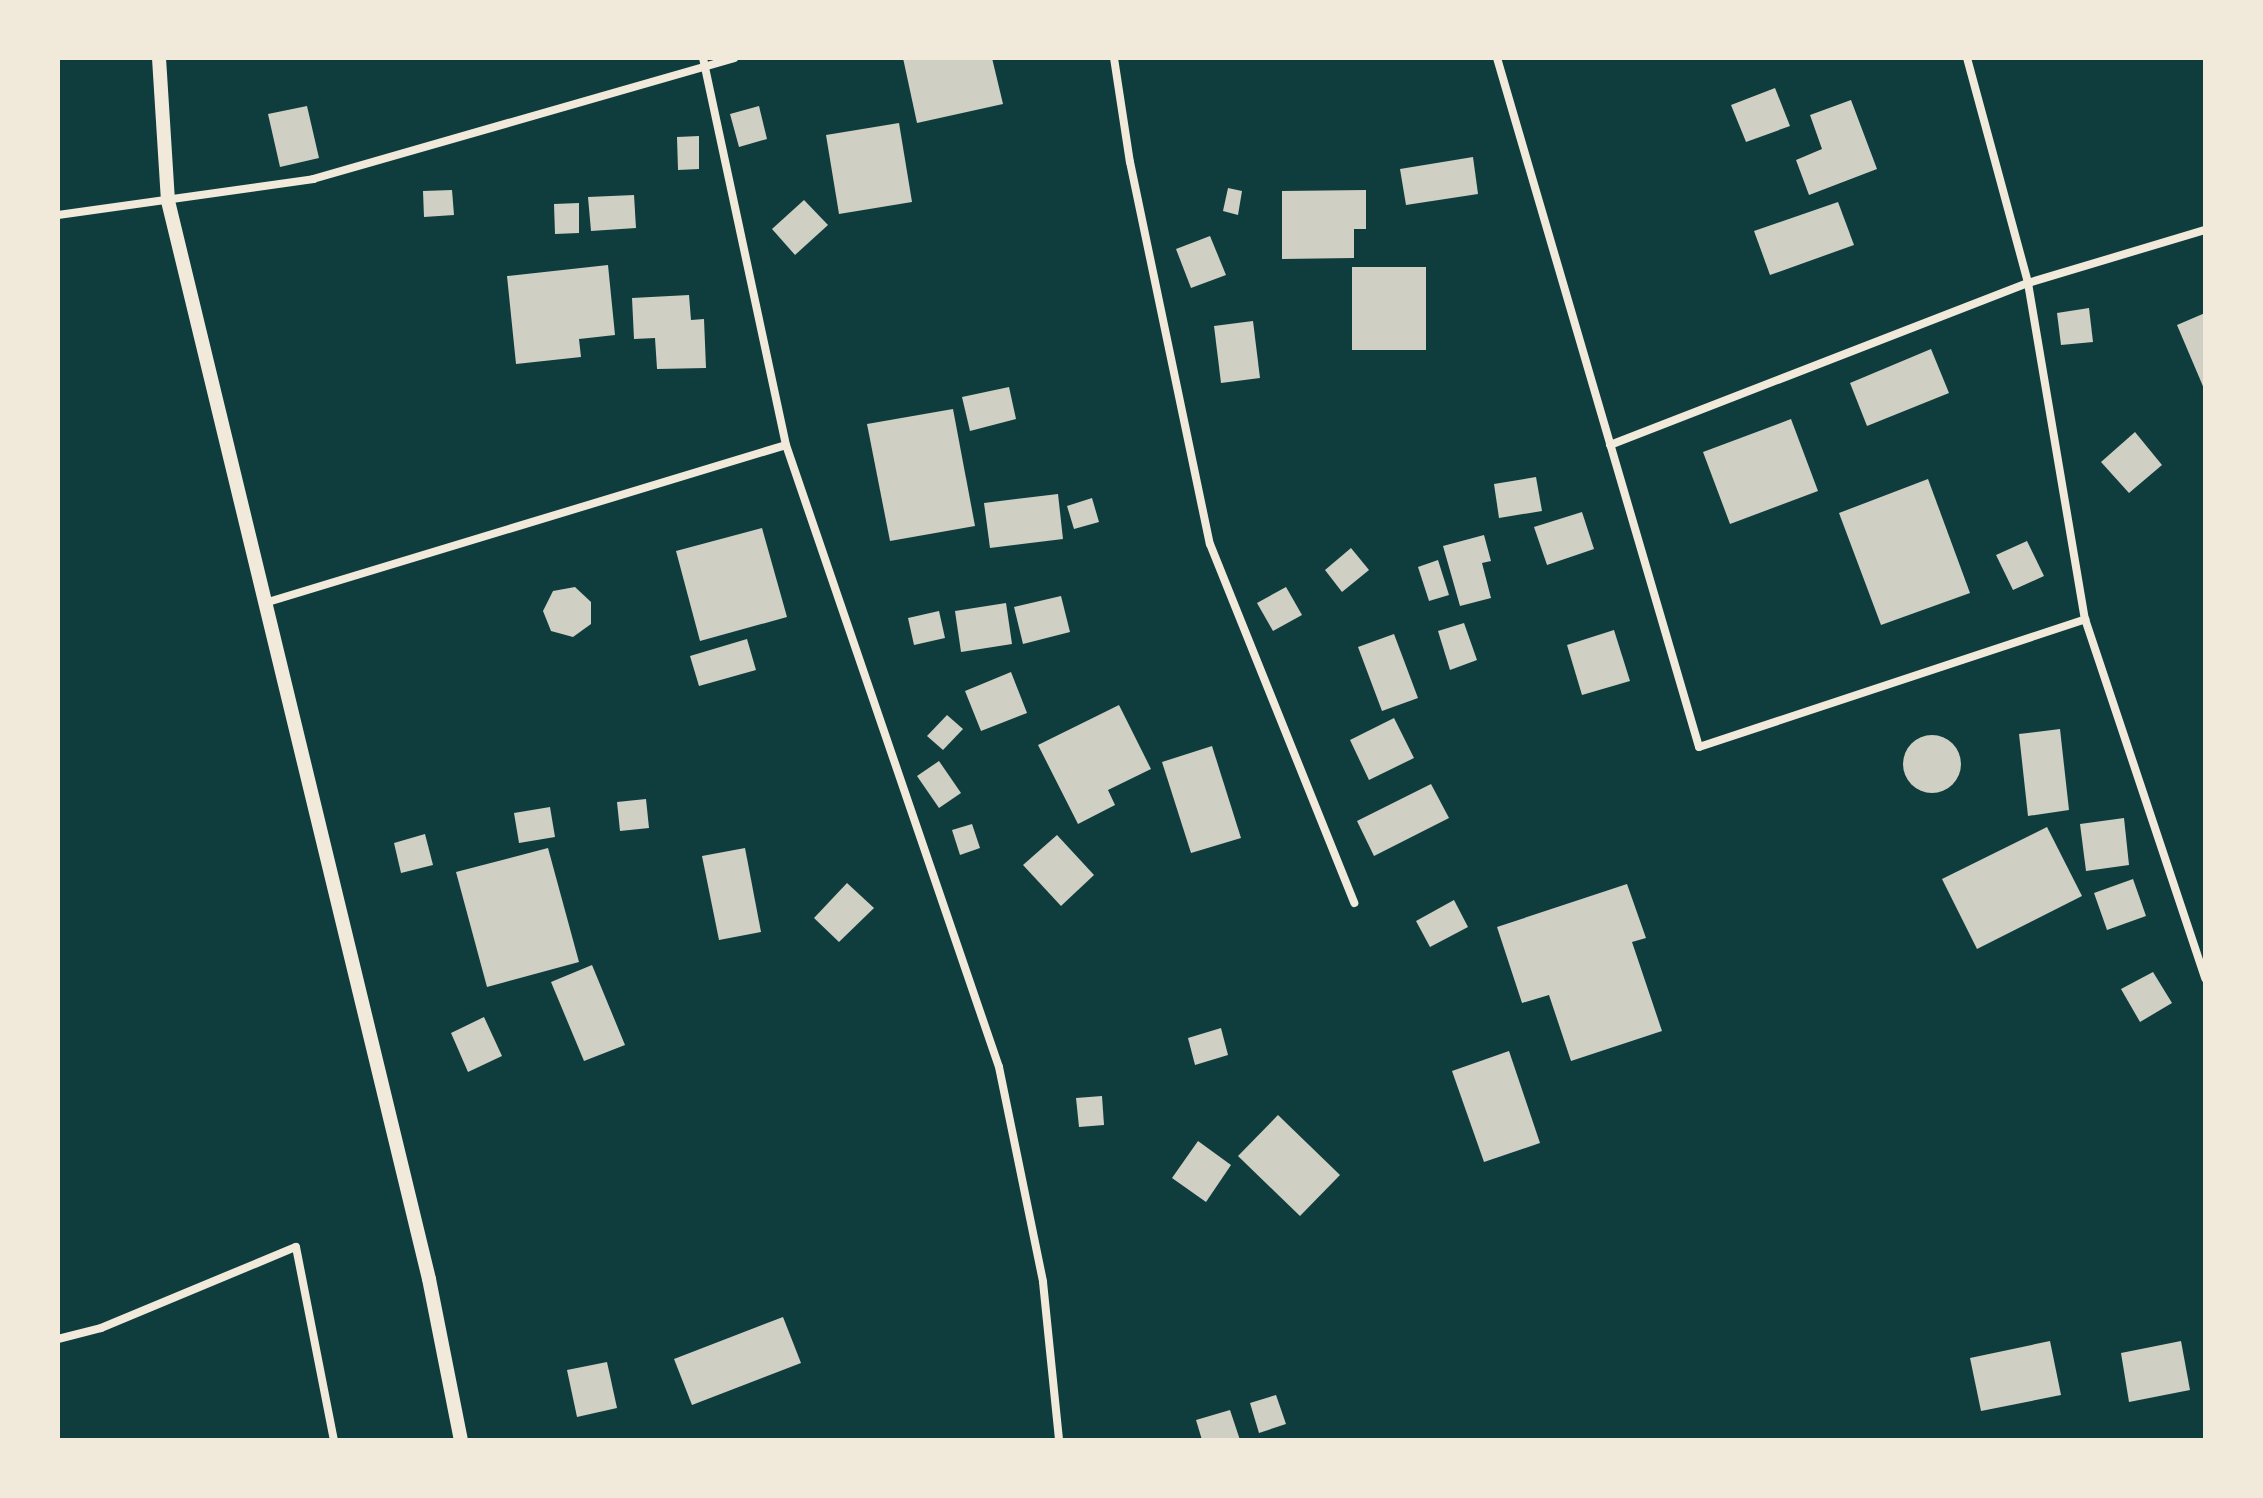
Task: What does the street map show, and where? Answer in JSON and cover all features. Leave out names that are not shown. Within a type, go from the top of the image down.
[{"type":"street","points":[[159,58],[168,201],[268,602],[429,1279],[461,1440]]},
{"type":"street","points":[[58,215],[313,179],[703,62],[734,58]]},
{"type":"street","points":[[1114,58],[1130,162],[1210,544],[1354,903]]},
{"type":"street","points":[[1497,58],[1699,747],[2085,619]]},
{"type":"street","points":[[1967,58],[2028,283],[2085,619],[2205,978]]},
{"type":"street","points":[[703,62],[786,445],[999,1067],[1043,1282],[1059,1440]]},
{"type":"street","points":[[1610,445],[2028,283],[2205,230]]},
{"type":"street","points":[[268,602],[786,445]]},
{"type":"street","points":[[58,1339],[101,1328],[296,1247],[334,1440]]},
{"type":"building","points":[[903,58],[992,58],[1003,104],[917,123]]},
{"type":"building","points":[[1775,88],[1790,126],[1746,142],[1731,105]]},
{"type":"building","points":[[1851,100],[1877,169],[1809,195],[1796,160],[1822,149],[1810,115]]},
{"type":"building","points":[[307,106],[319,158],[280,167],[268,114]]},
{"type":"building","points":[[759,106],[767,139],[739,147],[730,114]]},
{"type":"building","points":[[899,123],[912,202],[839,214],[826,135]]},
{"type":"building","points":[[699,136],[699,169],[678,170],[677,137]]},
{"type":"building","points":[[1473,157],[1478,194],[1406,205],[1400,169]]},
{"type":"building","points":[[1228,188],[1242,191],[1238,215],[1223,211]]},
{"type":"building","points":[[452,190],[454,215],[424,217],[423,191]]},
{"type":"building","points":[[1366,190],[1366,229],[1354,229],[1354,258],[1282,259],[1282,191]]},
{"type":"building","points":[[634,195],[636,228],[591,231],[588,197]]},
{"type":"building","points":[[804,200],[828,225],[795,255],[772,229]]},
{"type":"building","points":[[1838,202],[1854,245],[1770,275],[1754,231]]},
{"type":"building","points":[[579,203],[579,233],[555,234],[554,204]]},
{"type":"building","points":[[1210,236],[1226,275],[1191,288],[1176,249]]},
{"type":"building","points":[[608,265],[615,335],[579,339],[581,357],[516,364],[507,276]]},
{"type":"building","points":[[1352,267],[1426,267],[1426,350],[1352,350]]},
{"type":"building","points":[[689,295],[691,320],[704,319],[706,368],[657,369],[655,338],[634,339],[632,298]]},
{"type":"building","points":[[2089,308],[2093,342],[2061,345],[2057,313]]},
{"type":"building","points":[[2205,313],[2205,391],[2177,325]]},
{"type":"building","points":[[1253,321],[1260,378],[1221,383],[1214,326]]},
{"type":"building","points":[[1931,349],[1949,393],[1867,426],[1850,383]]},
{"type":"building","points":[[1009,387],[1016,419],[970,431],[962,397]]},
{"type":"building","points":[[953,409],[975,526],[890,541],[867,424]]},
{"type":"building","points":[[1791,419],[1818,491],[1730,524],[1703,452]]},
{"type":"building","points":[[2135,432],[2162,465],[2129,493],[2101,462]]},
{"type":"building","points":[[1536,477],[1542,511],[1499,518],[1494,484]]},
{"type":"building","points":[[1928,479],[1970,593],[1881,625],[1839,513]]},
{"type":"building","points":[[1058,494],[1063,539],[990,548],[984,503]]},
{"type":"building","points":[[1092,498],[1099,522],[1074,529],[1067,506]]},
{"type":"building","points":[[1582,512],[1594,549],[1547,565],[1534,527]]},
{"type":"building","points":[[762,528],[787,617],[700,641],[676,551]]},
{"type":"building","points":[[1484,535],[1491,561],[1482,563],[1491,598],[1460,606],[1443,546]]},
{"type":"building","points":[[2027,541],[2044,576],[2013,590],[1996,555]]},
{"type":"building","points":[[1351,548],[1369,570],[1342,592],[1325,570]]},
{"type":"building","points":[[1438,560],[1449,595],[1429,601],[1418,567]]},
{"type":"building","points":[[575,587],[591,602],[591,624],[573,637],[551,631],[543,611],[553,591]]},
{"type":"building","points":[[1286,587],[1302,615],[1273,631],[1257,603]]},
{"type":"building","points":[[1061,596],[1070,632],[1023,644],[1014,607]]},
{"type":"building","points":[[1006,603],[1012,644],[961,652],[955,611]]},
{"type":"building","points":[[939,611],[945,638],[914,645],[908,618]]},
{"type":"building","points":[[1464,623],[1477,660],[1450,670],[1438,631]]},
{"type":"building","points":[[1614,630],[1630,681],[1582,695],[1567,645]]},
{"type":"building","points":[[1394,634],[1418,698],[1382,711],[1358,647]]},
{"type":"building","points":[[747,639],[756,670],[699,686],[690,656]]},
{"type":"building","points":[[1011,672],[1027,713],[981,731],[965,691]]},
{"type":"building","points":[[1119,705],[1151,769],[1108,790],[1115,805],[1078,824],[1038,745]]},
{"type":"building","points":[[947,715],[963,729],[943,750],[927,736]]},
{"type":"building","points":[[1394,718],[1414,758],[1369,780],[1350,740]]},
{"type":"building","points":[[2060,729],[2069,810],[2028,816],[2019,734]]},
{"type":"building","points":[[1932,735],[1943,737],[1952,744],[1959,753],[1959,775],[1952,784],[1943,791],[1932,793],[1921,791],[1912,784],[1905,775],[1903,764],[1905,753],[1912,744],[1921,737]]},
{"type":"building","points":[[1212,746],[1241,838],[1191,853],[1162,762]]},
{"type":"building","points":[[939,761],[961,793],[939,808],[917,776]]},
{"type":"building","points":[[1431,784],[1449,818],[1374,856],[1357,821]]},
{"type":"building","points":[[646,799],[649,828],[620,831],[617,802]]},
{"type":"building","points":[[550,807],[555,837],[519,843],[514,813]]},
{"type":"building","points":[[2124,818],[2129,865],[2086,871],[2080,824]]},
{"type":"building","points":[[972,824],[980,848],[960,855],[952,830]]},
{"type":"building","points":[[2047,827],[2082,896],[1977,949],[1942,879]]},
{"type":"building","points":[[425,834],[433,865],[401,873],[394,843]]},
{"type":"building","points":[[1057,835],[1094,875],[1061,906],[1023,865]]},
{"type":"building","points":[[548,848],[579,962],[487,987],[456,872]]},
{"type":"building","points":[[745,848],[761,932],[719,940],[702,856]]},
{"type":"building","points":[[2133,879],[2146,916],[2107,930],[2094,893]]},
{"type":"building","points":[[847,883],[874,908],[839,942],[814,918]]},
{"type":"building","points":[[1627,884],[1646,938],[1632,942],[1662,1031],[1571,1061],[1549,995],[1522,1003],[1497,927]]},
{"type":"building","points":[[1454,900],[1468,927],[1430,947],[1416,921]]},
{"type":"building","points":[[592,965],[625,1045],[584,1061],[551,982]]},
{"type":"building","points":[[2153,972],[2172,1003],[2140,1022],[2121,989]]},
{"type":"building","points":[[484,1017],[502,1056],[468,1072],[451,1033]]},
{"type":"building","points":[[1221,1028],[1228,1055],[1195,1065],[1188,1038]]},
{"type":"building","points":[[1509,1051],[1540,1143],[1484,1162],[1452,1071]]},
{"type":"building","points":[[1102,1096],[1104,1125],[1079,1127],[1076,1098]]},
{"type":"building","points":[[1278,1115],[1340,1175],[1300,1216],[1238,1156]]},
{"type":"building","points":[[1198,1141],[1231,1165],[1206,1202],[1172,1178]]},
{"type":"building","points":[[783,1317],[801,1363],[692,1405],[674,1359]]},
{"type":"building","points":[[2050,1341],[2061,1395],[1981,1411],[1970,1358]]},
{"type":"building","points":[[2181,1341],[2190,1390],[2129,1402],[2121,1353]]},
{"type":"building","points":[[607,1362],[617,1408],[577,1417],[567,1370]]},
{"type":"building","points":[[1276,1395],[1286,1424],[1259,1433],[1250,1403]]},
{"type":"building","points":[[1230,1410],[1240,1440],[1202,1440],[1196,1420]]}]
